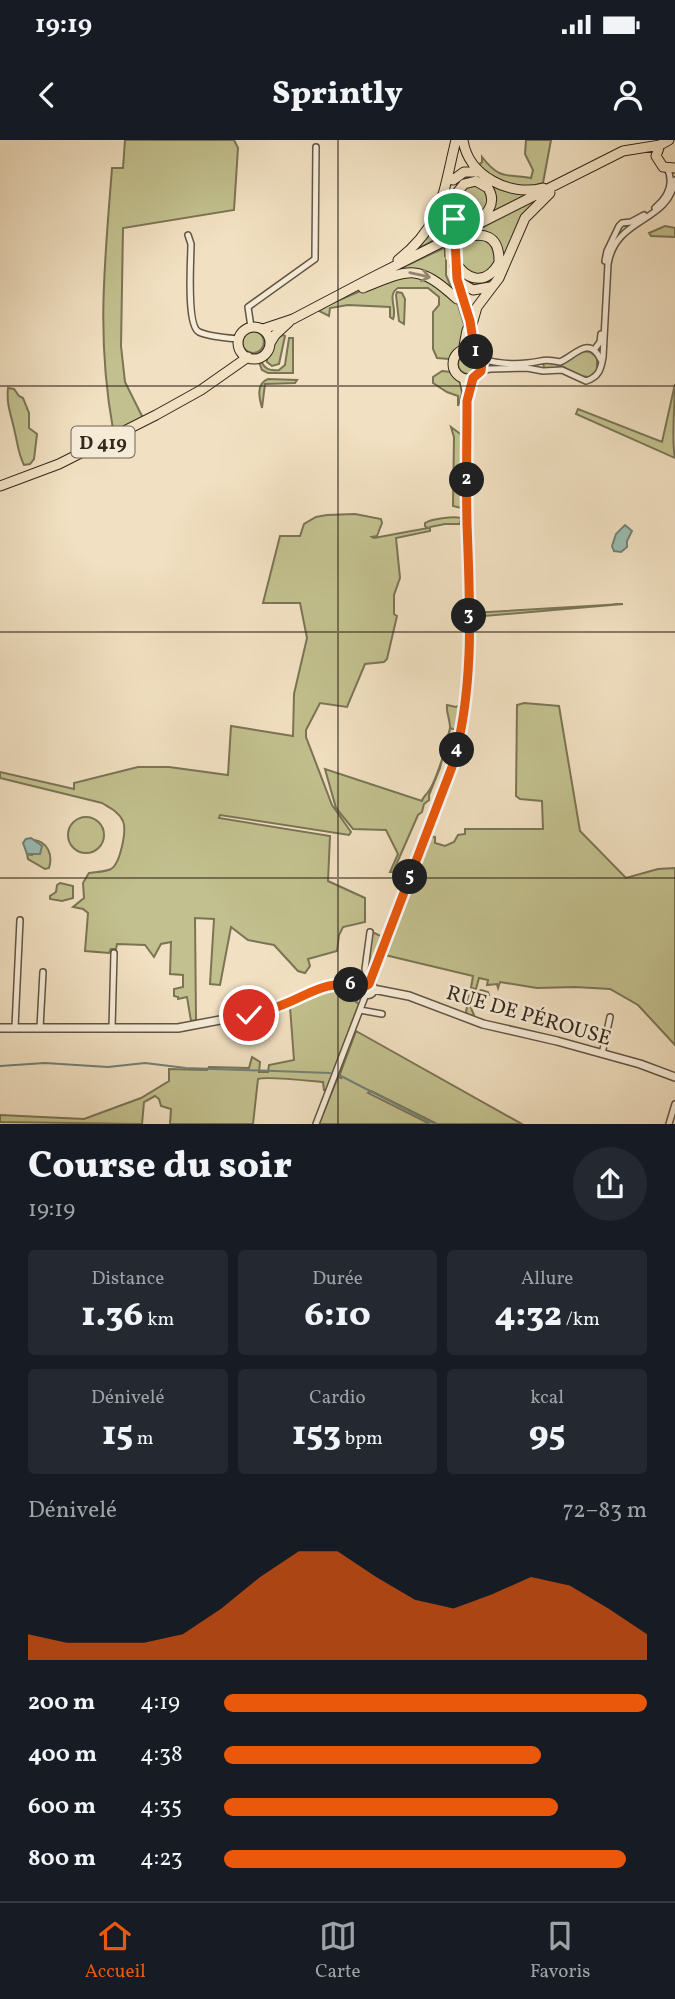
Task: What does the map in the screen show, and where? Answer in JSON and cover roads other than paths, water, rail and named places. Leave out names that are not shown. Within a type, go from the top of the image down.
[{"type":"main road","points":[[452,260],[481,371],[468,378],[456,373],[453,365],[457,355],[463,351],[467,334],[457,299],[452,260],[452,200],[457,140]]},
{"type":"main road","points":[[370,278],[407,254],[429,230],[443,199],[457,140]]},
{"type":"main road","points":[[463,140],[468,157],[480,173]]},
{"type":"main road","points":[[293,319],[275,335],[263,356],[255,359],[244,354],[239,339],[243,331],[251,327],[262,329],[293,319],[617,155],[630,149],[660,145],[672,140]]},
{"type":"main road","points":[[660,145],[656,156],[660,164],[671,168]]},
{"type":"main road","points":[[617,155],[641,152],[656,156]]},
{"type":"main road","points":[[453,180],[467,171],[480,173],[506,187],[521,190],[537,190],[562,183]]},
{"type":"main road","points":[[452,200],[461,186],[470,182],[482,183],[490,191],[491,207],[470,228]]},
{"type":"main road","points":[[471,328],[477,307],[499,278],[525,218],[562,183]]},
{"type":"main road","points":[[438,245],[480,234],[492,239],[499,254],[491,274],[477,278],[463,274],[452,260]]},
{"type":"main road","points":[[332,299],[406,272],[427,275],[442,284],[457,299]]},
{"type":"main road","points":[[457,279],[473,290],[492,286]]},
{"type":"main road","points":[[262,329],[268,335],[270,343]]},
{"type":"main road","points":[[463,351],[478,355]]},
{"type":"main road","name":"D 419","points":[[0,486],[59,464],[201,390],[244,354]]},
{"type":"street","points":[[251,327],[248,307],[315,259],[316,147]]},
{"type":"street","points":[[481,371],[562,370],[586,381],[596,376],[602,363],[610,256],[614,244],[622,223],[642,216],[659,205],[666,196],[671,183],[671,168]]},
{"type":"street","points":[[594,350],[600,338],[607,251],[620,232],[664,205],[674,188],[675,180]]},
{"type":"street","points":[[188,235],[191,244],[191,315],[194,327],[200,332],[239,339]]},
{"type":"street","points":[[478,355],[514,364],[548,358],[560,362],[577,350],[587,347],[594,350],[602,363]]},
{"type":"street","points":[[316,1124],[452,767],[464,724],[468,669],[468,378]]},
{"type":"street","points":[[467,399],[468,378]]},
{"type":"street","points":[[15,1027],[20,920]]},
{"type":"street","points":[[368,986],[365,969],[370,932]]},
{"type":"street","points":[[112,1028],[114,953]]},
{"type":"street","points":[[40,1028],[43,972]]},
{"type":"street","name":"RUE DE PÉROUSE","points":[[0,1028],[170,1028],[198,1025],[267,1011],[330,984],[349,984],[409,996],[488,1026],[557,1041],[675,1077]]},
{"type":"street","points":[[360,1010],[382,1014]]},
{"type":"street","points":[[602,1054],[610,1017]]},
{"type":"street","points":[[669,1124],[675,1104]]},
{"type":"water","points":[[625,525],[632,531],[627,547],[621,552],[614,551],[612,546],[616,534]]},
{"type":"water","points":[[31,838],[42,846],[40,854],[27,854],[23,843]]},
{"type":"waterway","points":[[0,1066],[45,1063],[108,1067],[145,1063],[186,1068],[330,1073]]},
{"type":"waterway","points":[[339,1075],[434,1124]]}]
